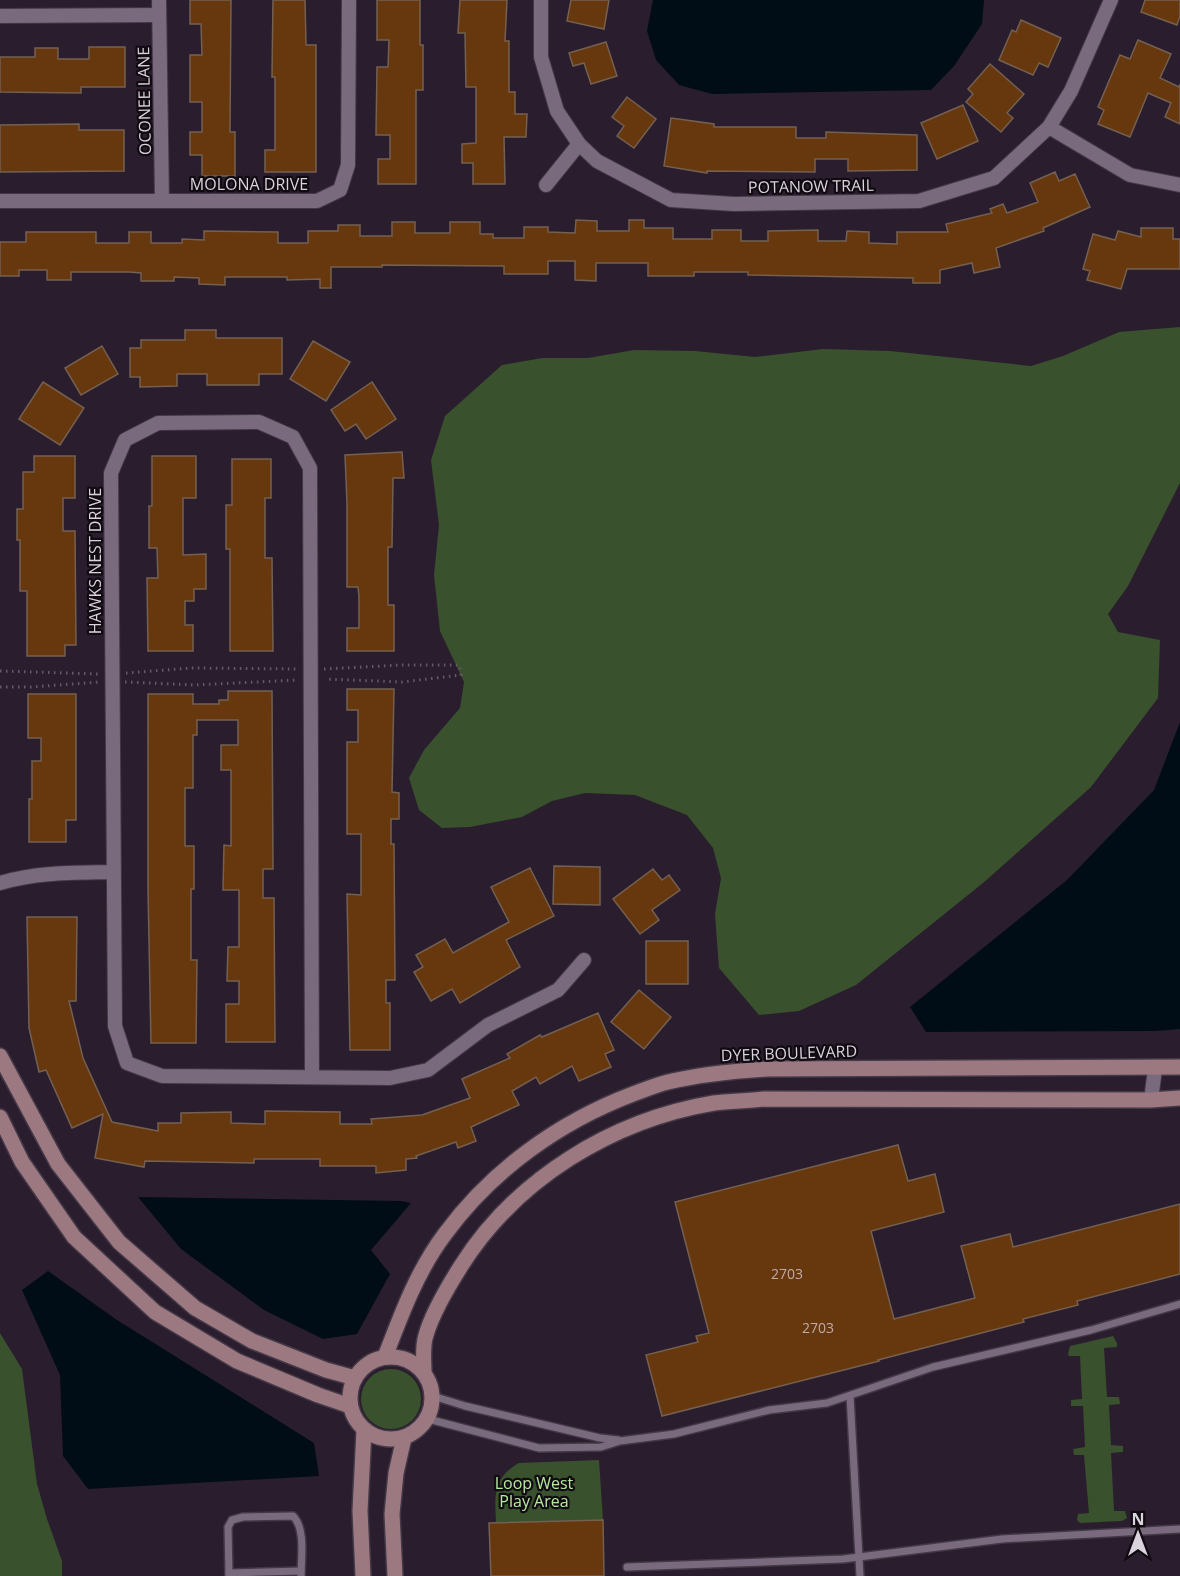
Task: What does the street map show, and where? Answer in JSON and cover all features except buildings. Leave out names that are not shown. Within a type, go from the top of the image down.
[{"type":"street","name":"OCONEE LANE","points":[[159,0],[162,201]]},
{"type":"street","name":"MOLONA DRIVE","points":[[0,201],[317,201],[340,189],[348,165],[348,0]]},
{"type":"street","name":"POTANOW TRAIL","points":[[541,0],[541,57],[557,111],[579,144],[597,161],[671,200],[734,204],[919,201],[994,178],[1049,127],[1071,91],[1111,0]]},
{"type":"street","points":[[0,16],[159,15]]},
{"type":"street","points":[[1049,127],[1130,175],[1180,185]]},
{"type":"street","points":[[546,185],[579,144]]},
{"type":"street","name":"HAWKS NEST DRIVE","points":[[260,422],[293,437],[310,468],[312,1077],[162,1076],[127,1063],[115,1026],[112,678],[111,473],[125,440],[158,423],[260,422]]},
{"type":"street","points":[[0,883],[27,875],[45,873],[112,872]]},
{"type":"street","points":[[312,1077],[390,1078],[428,1070],[488,1025],[558,990],[584,960]]},
{"type":"street","points":[[0,1056],[58,1164],[119,1242],[195,1308],[252,1341],[326,1370],[355,1378]]},
{"type":"street","name":"DYER BOULEVARD","points":[[385,1357],[402,1313],[422,1272],[444,1235],[488,1183],[549,1135],[611,1102],[665,1082],[718,1072],[767,1068],[1180,1067]]},
{"type":"street","points":[[1151,1100],[1155,1068]]},
{"type":"street","points":[[424,1372],[426,1335],[450,1284],[476,1243],[519,1196],[563,1161],[622,1130],[673,1113],[715,1103],[764,1099],[1151,1100],[1180,1098]]},
{"type":"street","points":[[0,1117],[22,1161],[74,1237],[155,1312],[237,1361],[350,1406]]},
{"type":"street","points":[[385,1357],[399,1357],[412,1362],[424,1372],[430,1383],[433,1396],[428,1419],[418,1431],[404,1438],[390,1440],[376,1438],[364,1430],[355,1419],[350,1406],[350,1391],[355,1378],[373,1361],[385,1357]]},
{"type":"street","points":[[363,1576],[360,1511],[364,1430]]},
{"type":"street","points":[[395,1576],[392,1514],[396,1473],[404,1438]]},
{"type":"lane","points":[[433,1396],[465,1406],[600,1438],[620,1440],[674,1434],[737,1417],[827,1403],[933,1367],[1091,1330],[1180,1304]]},
{"type":"lane","points":[[850,1396],[860,1576]]},
{"type":"lane","points":[[428,1419],[539,1448],[601,1447],[620,1440]]},
{"type":"lane","points":[[293,1516],[297,1520],[300,1530],[301,1574],[229,1574],[228,1527],[232,1520],[243,1517],[293,1516]]},
{"type":"lane","points":[[627,1567],[859,1557],[1002,1539],[1180,1528]]},
{"type":"path","points":[[0,671],[34,671],[83,675],[112,678],[194,685],[238,684],[312,674],[402,665],[459,665],[460,675],[402,682],[312,674],[192,668],[112,678],[0,687]]},
{"type":"green space","points":[[1180,327],[1180,483],[1128,586],[1108,614],[1118,632],[1160,640],[1158,698],[1091,787],[983,883],[856,985],[799,1011],[759,1015],[719,968],[715,914],[721,878],[713,848],[687,815],[635,795],[585,793],[552,801],[522,817],[470,827],[442,828],[419,810],[409,778],[424,750],[460,708],[464,682],[440,631],[434,575],[439,525],[431,460],[445,416],[502,365],[542,358],[588,358],[634,350],[695,351],[755,357],[823,349],[890,351],[1031,366],[1063,356],[1119,332]]},
{"type":"green space","points":[[0,1333],[22,1369],[37,1484],[62,1561],[62,1576],[0,1576]]},
{"type":"green space","points":[[1113,1336],[1117,1347],[1104,1348],[1107,1397],[1119,1397],[1120,1404],[1109,1405],[1111,1445],[1123,1446],[1123,1452],[1111,1453],[1114,1511],[1125,1511],[1127,1518],[1122,1521],[1080,1523],[1077,1520],[1078,1514],[1089,1513],[1084,1455],[1074,1455],[1073,1449],[1085,1447],[1083,1406],[1071,1406],[1071,1400],[1082,1399],[1080,1356],[1069,1356],[1068,1354],[1070,1346]]},
{"type":"green space","points":[[391,1369],[412,1378],[421,1399],[412,1420],[391,1429],[370,1420],[361,1399],[370,1378]]},
{"type":"green space","name":"Loop West Play Area","points":[[599,1460],[603,1520],[496,1523],[497,1488],[504,1475],[519,1463]]},
{"type":"shaded area","points":[[653,0],[984,0],[982,24],[954,66],[931,90],[712,94],[679,85],[656,60],[647,31]]},
{"type":"shaded area","points":[[1180,722],[1180,1029],[926,1032],[910,1007],[1067,880],[1154,790]]},
{"type":"shaded area","points":[[138,1197],[411,1203],[371,1250],[390,1274],[357,1334],[323,1339],[264,1310],[181,1249]]},
{"type":"shaded area","points":[[48,1271],[117,1320],[314,1443],[319,1476],[88,1489],[63,1456],[60,1375],[22,1290]]}]
